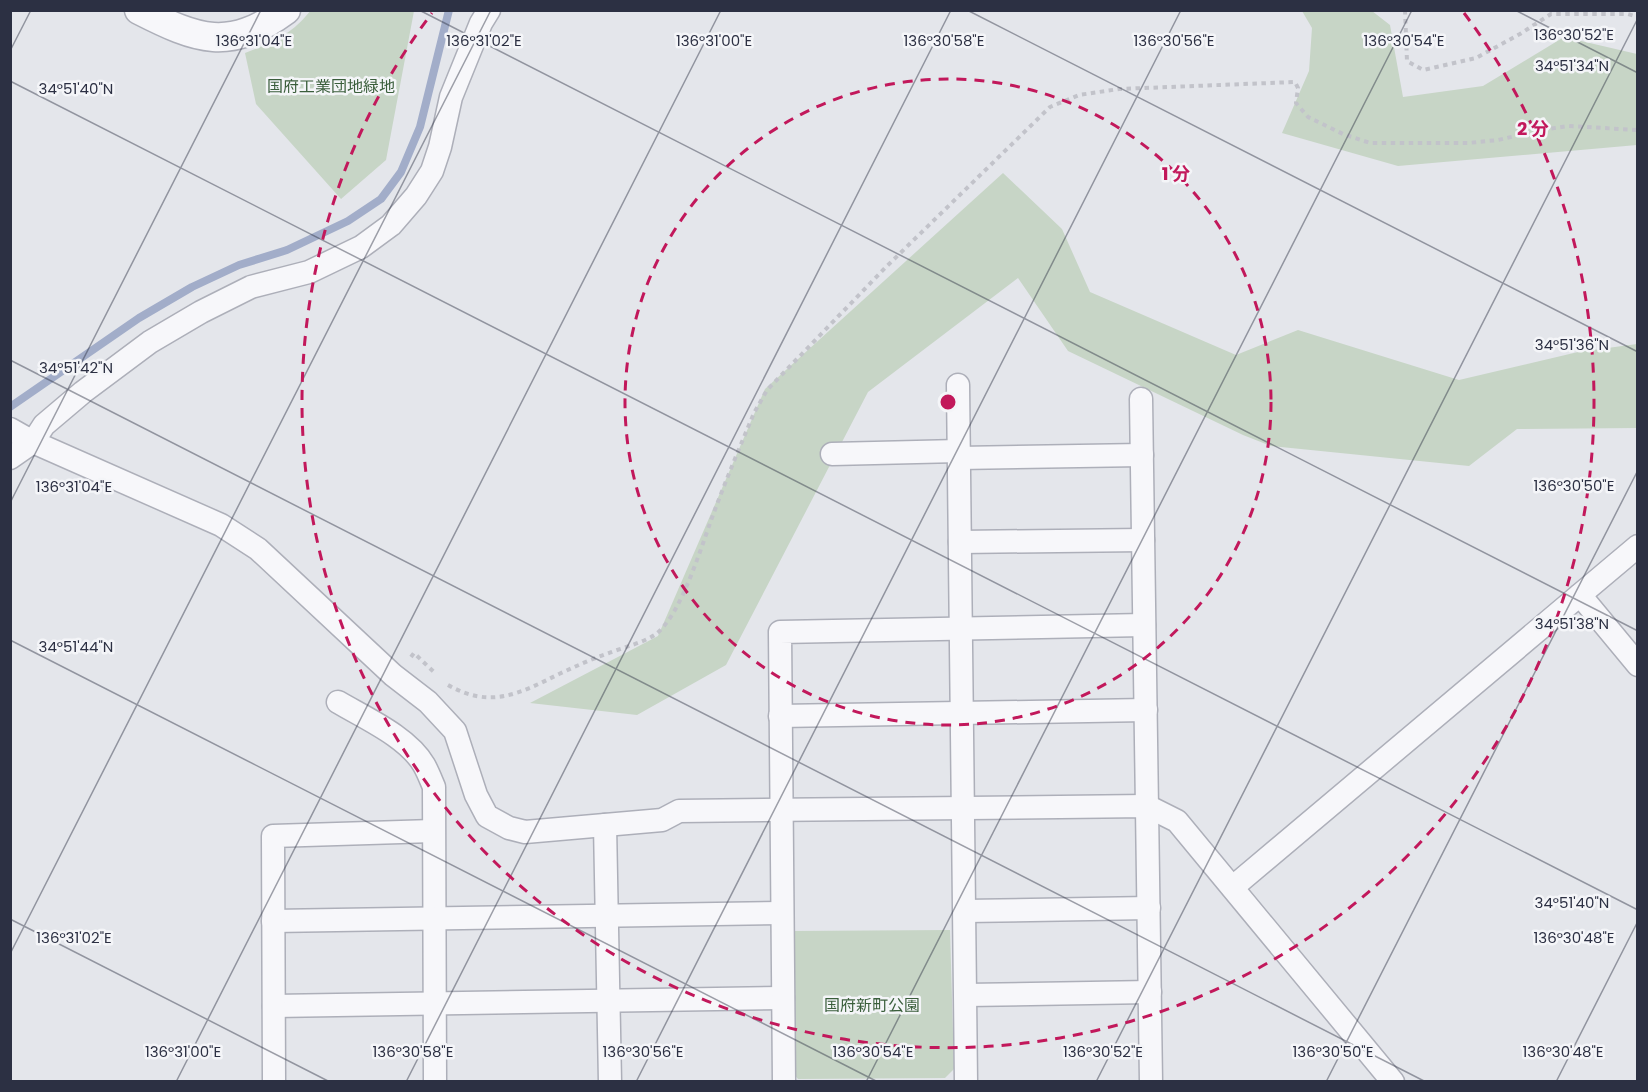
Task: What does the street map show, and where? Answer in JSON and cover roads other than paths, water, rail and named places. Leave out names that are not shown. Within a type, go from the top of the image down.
[{"type":"street","points":[[139,10],[168,25],[199,36],[223,38],[268,24],[286,10]]},
{"type":"street","points":[[10,458],[20,434],[44,425],[83,392],[150,342],[201,312],[251,287],[309,272],[361,247],[391,225],[416,196],[432,171],[451,97],[481,23],[489,10]]},
{"type":"street","points":[[958,385],[966,1082]]},
{"type":"street","points":[[1141,399],[1151,1082]]},
{"type":"street","points":[[20,434],[221,525],[258,549],[394,676],[428,702],[455,731],[476,795],[488,816],[508,828],[525,832],[662,820],[680,811],[1147,806],[1177,821],[1393,1082]]},
{"type":"street","points":[[832,454],[1142,455]]},
{"type":"street","points":[[960,542],[1143,540]]},
{"type":"street","points":[[1233,887],[1638,546]]},
{"type":"street","points":[[1580,595],[1638,665]]},
{"type":"street","points":[[784,1082],[780,632],[1144,625]]},
{"type":"street","points":[[338,702],[385,729],[413,751],[424,765],[434,787],[435,1082]]},
{"type":"street","points":[[780,716],[1146,710]]},
{"type":"street","points":[[605,825],[610,1082]]},
{"type":"street","points":[[274,1082],[273,836],[434,831]]},
{"type":"street","points":[[965,911],[1149,908]]},
{"type":"street","points":[[273,921],[782,913]]},
{"type":"street","points":[[966,995],[1150,992]]},
{"type":"street","points":[[274,1006],[783,998]]},
{"type":"waterway","points":[[10,407],[139,318],[192,287],[239,265],[287,250],[348,221],[381,199],[401,172],[420,127],[449,10]]},
{"type":"park label","name":"国府工業団地緑地","points":[[331,86]]},
{"type":"park label","name":"国府新町公園","points":[[872,1005]]}]
